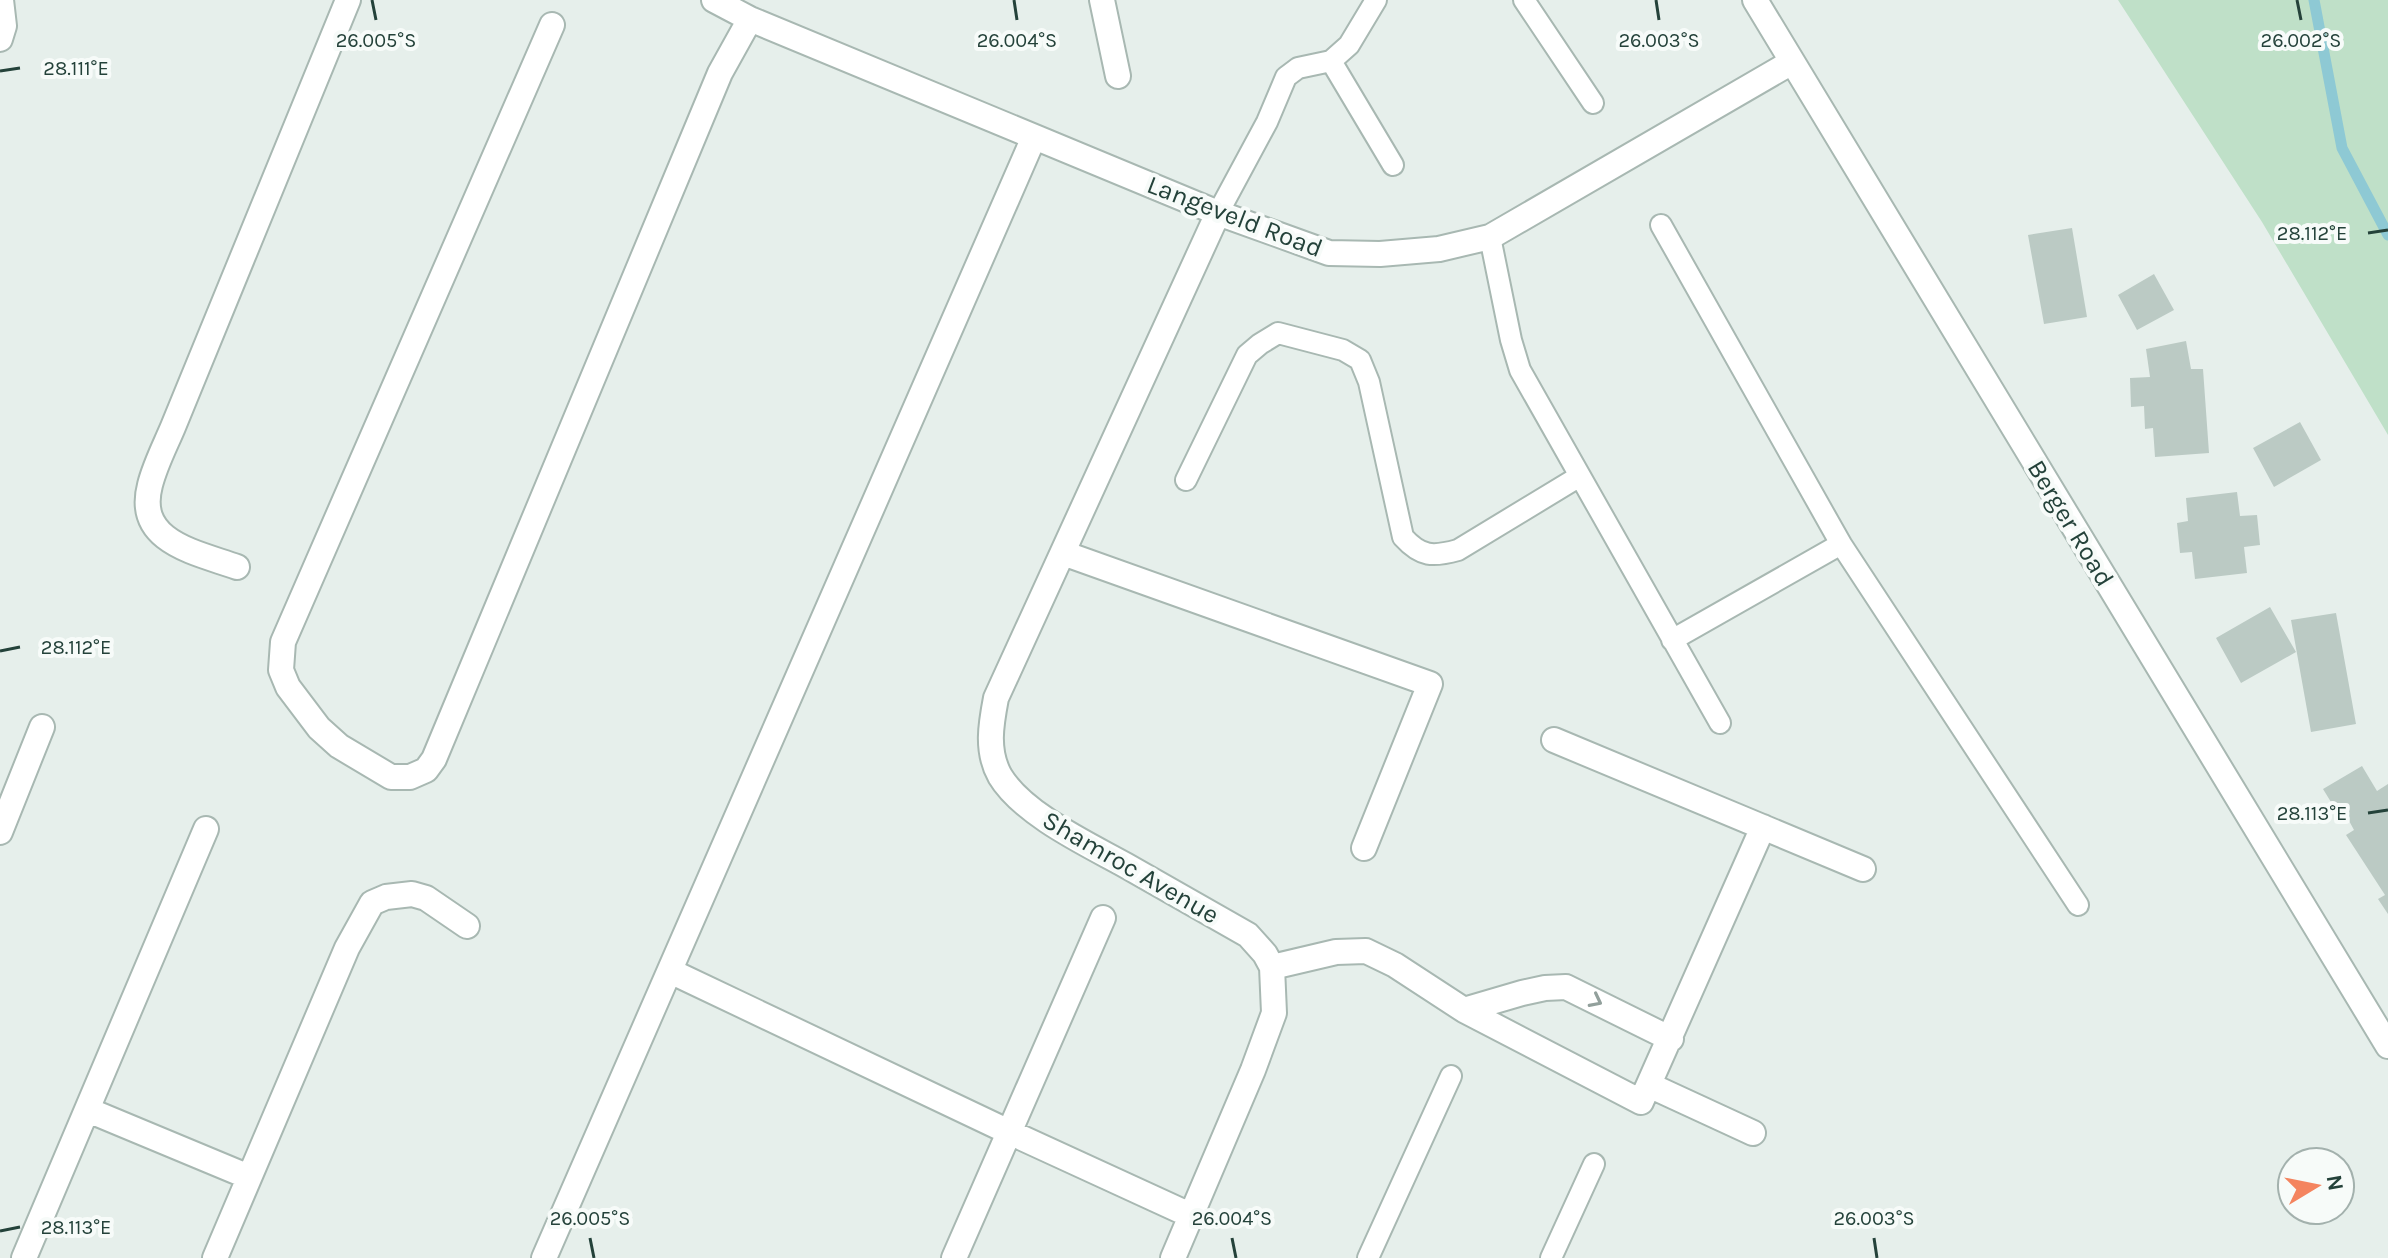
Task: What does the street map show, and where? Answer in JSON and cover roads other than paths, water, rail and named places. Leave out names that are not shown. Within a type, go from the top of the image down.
[{"type":"street","points":[[0,39],[4,26],[1,0]]},
{"type":"street","points":[[237,567],[184,548],[154,527],[148,516],[150,482],[348,0]]},
{"type":"street","name":"Langeveld Road","points":[[714,0],[750,19],[1218,213],[1329,253],[1380,254],[1439,249],[1490,237],[1792,62]]},
{"type":"street","points":[[1102,0],[1118,76]]},
{"type":"street","name":"Berger Road","points":[[1755,0],[2388,1046]]},
{"type":"street","points":[[552,25],[283,642],[281,670],[288,687],[319,728],[339,746],[391,777],[410,777],[426,770],[434,759],[720,73],[750,19]]},
{"type":"street","points":[[544,1258],[1034,137]]},
{"type":"street","name":"Shamroc Avenue","points":[[1218,213],[996,698],[991,722],[991,749],[1001,776],[1022,801],[1053,825],[1248,935],[1272,967]]},
{"type":"street","points":[[1063,553],[1430,684],[1364,848]]},
{"type":"street","points":[[0,832],[42,727]]},
{"type":"street","points":[[1554,740],[1863,869]]},
{"type":"street","points":[[1645,1094],[1763,827]]},
{"type":"street","points":[[24,1258],[206,829]]},
{"type":"street","points":[[215,1258],[347,948],[372,903],[386,897],[412,894],[426,898],[467,926]]},
{"type":"street","points":[[954,1258],[1103,918]]},
{"type":"street","points":[[1173,1258],[1274,1013],[1272,967],[1336,952],[1366,951],[1395,965],[1464,1010],[1645,1094],[1753,1133]]},
{"type":"street","points":[[670,971],[1192,1216]]},
{"type":"street","points":[[1464,1010],[1545,988],[1566,987],[1671,1039]]},
{"type":"street","points":[[88,1110],[249,1177]]},
{"type":"lane","points":[[1218,213],[1267,122],[1286,77],[1298,68],[1331,61],[1349,45],[1376,0]]},
{"type":"lane","points":[[1524,0],[1593,103]]},
{"type":"lane","points":[[1331,61],[1393,165]]},
{"type":"lane","points":[[1661,225],[1841,544],[2078,905]]},
{"type":"lane","points":[[1490,237],[1520,370],[1720,723]]},
{"type":"lane","points":[[1186,480],[1247,355],[1278,333],[1343,350],[1360,360],[1369,382],[1403,537],[1416,551],[1439,556],[1458,550],[1580,476]]},
{"type":"lane","points":[[1672,640],[1841,544]]},
{"type":"lane","points":[[1368,1258],[1451,1076]]},
{"type":"lane","points":[[1551,1258],[1594,1164]]},
{"type":"waterway","points":[[2314,0],[2342,148],[2388,235]]}]
